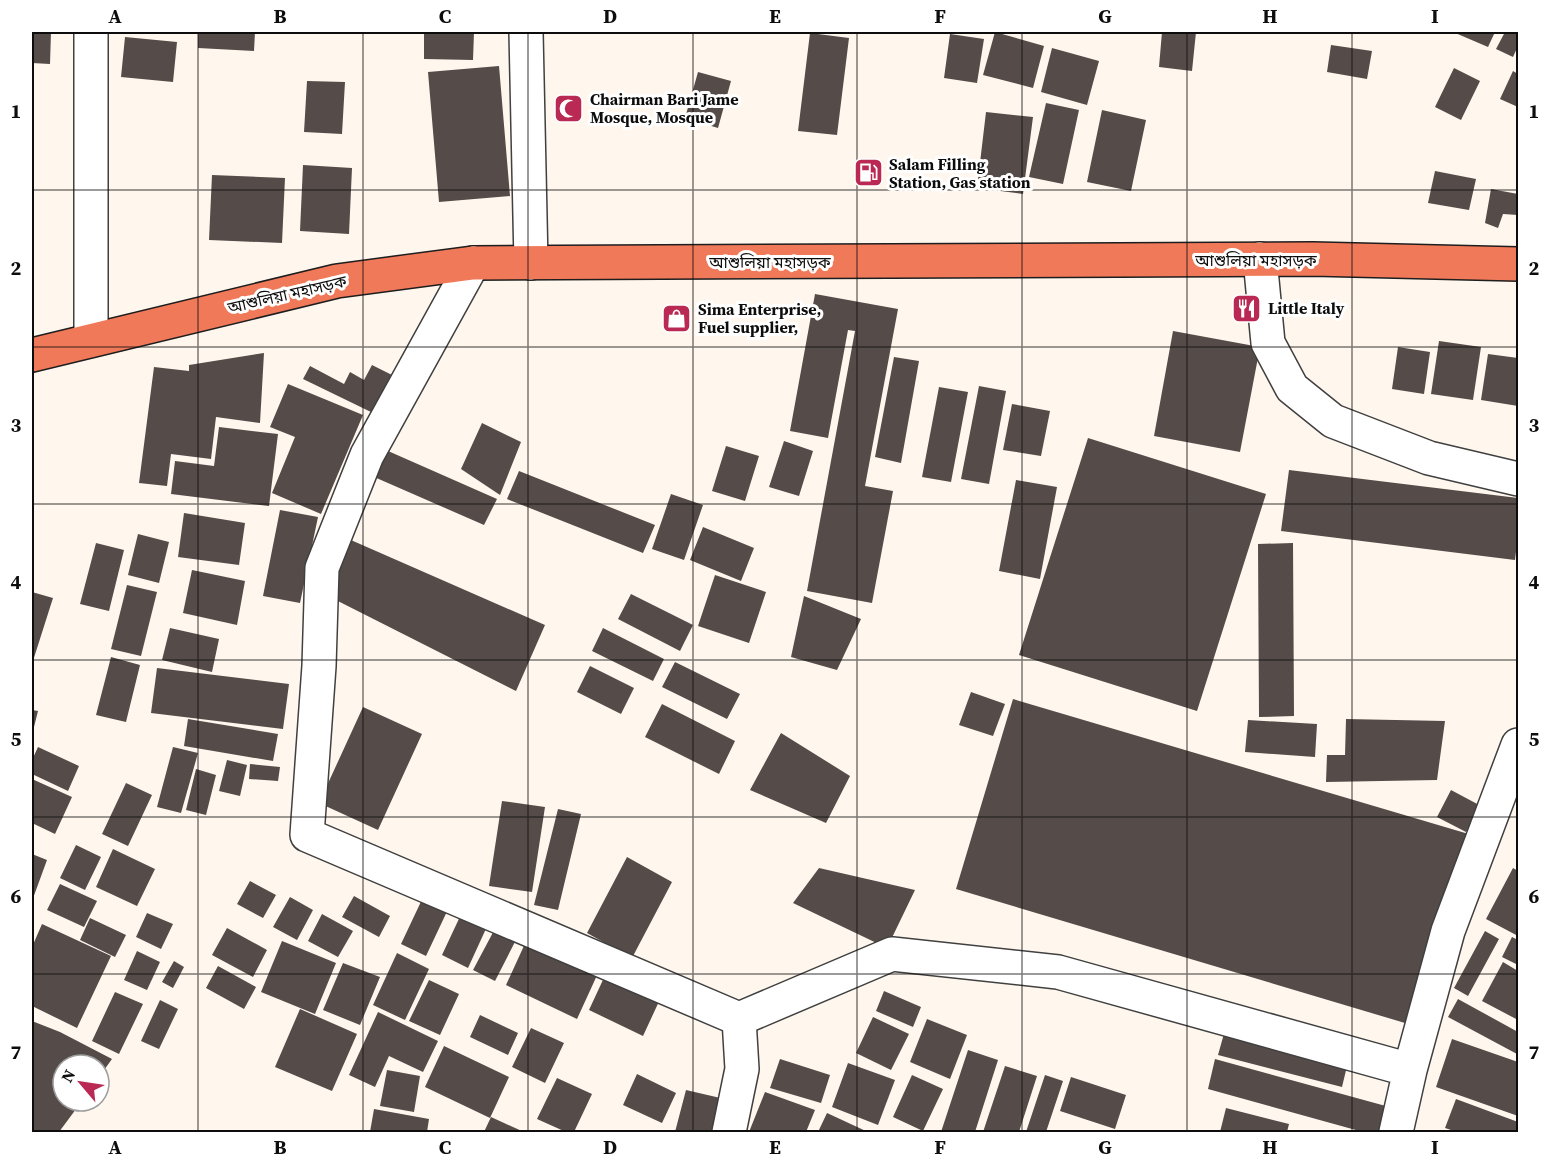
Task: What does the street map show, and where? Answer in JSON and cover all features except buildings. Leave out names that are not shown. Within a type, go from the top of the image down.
[{"type":"highway","name":"আশুলিয়া মহাসড়ক","points":[[32,355],[337,281],[473,264],[1260,260],[1518,264]]},
{"type":"street","points":[[91,340],[92,32]]},
{"type":"street","points":[[526,32],[531,263]]},
{"type":"street","points":[[1260,260],[1268,343],[1292,388],[1333,421],[1429,458],[1518,479]]},
{"type":"street","points":[[473,264],[367,455],[322,568],[319,666],[307,835],[739,1019],[892,954],[1058,972],[1410,1070]]},
{"type":"street","points":[[1396,1132],[1410,1070],[1448,931],[1518,745]]},
{"type":"street","points":[[729,1132],[742,1069],[739,1019]]},
{"type":"place","name":"Chairman Bari Jame Mosque, Mosque","points":[[569,108]]},
{"type":"place","name":"Salam Filling Station, Gas station","points":[[868,173]]},
{"type":"place","name":"Little Italy","points":[[1247,308]]},
{"type":"place","name":"Sima Enterprise, Fuel supplier,","points":[[677,318]]}]
